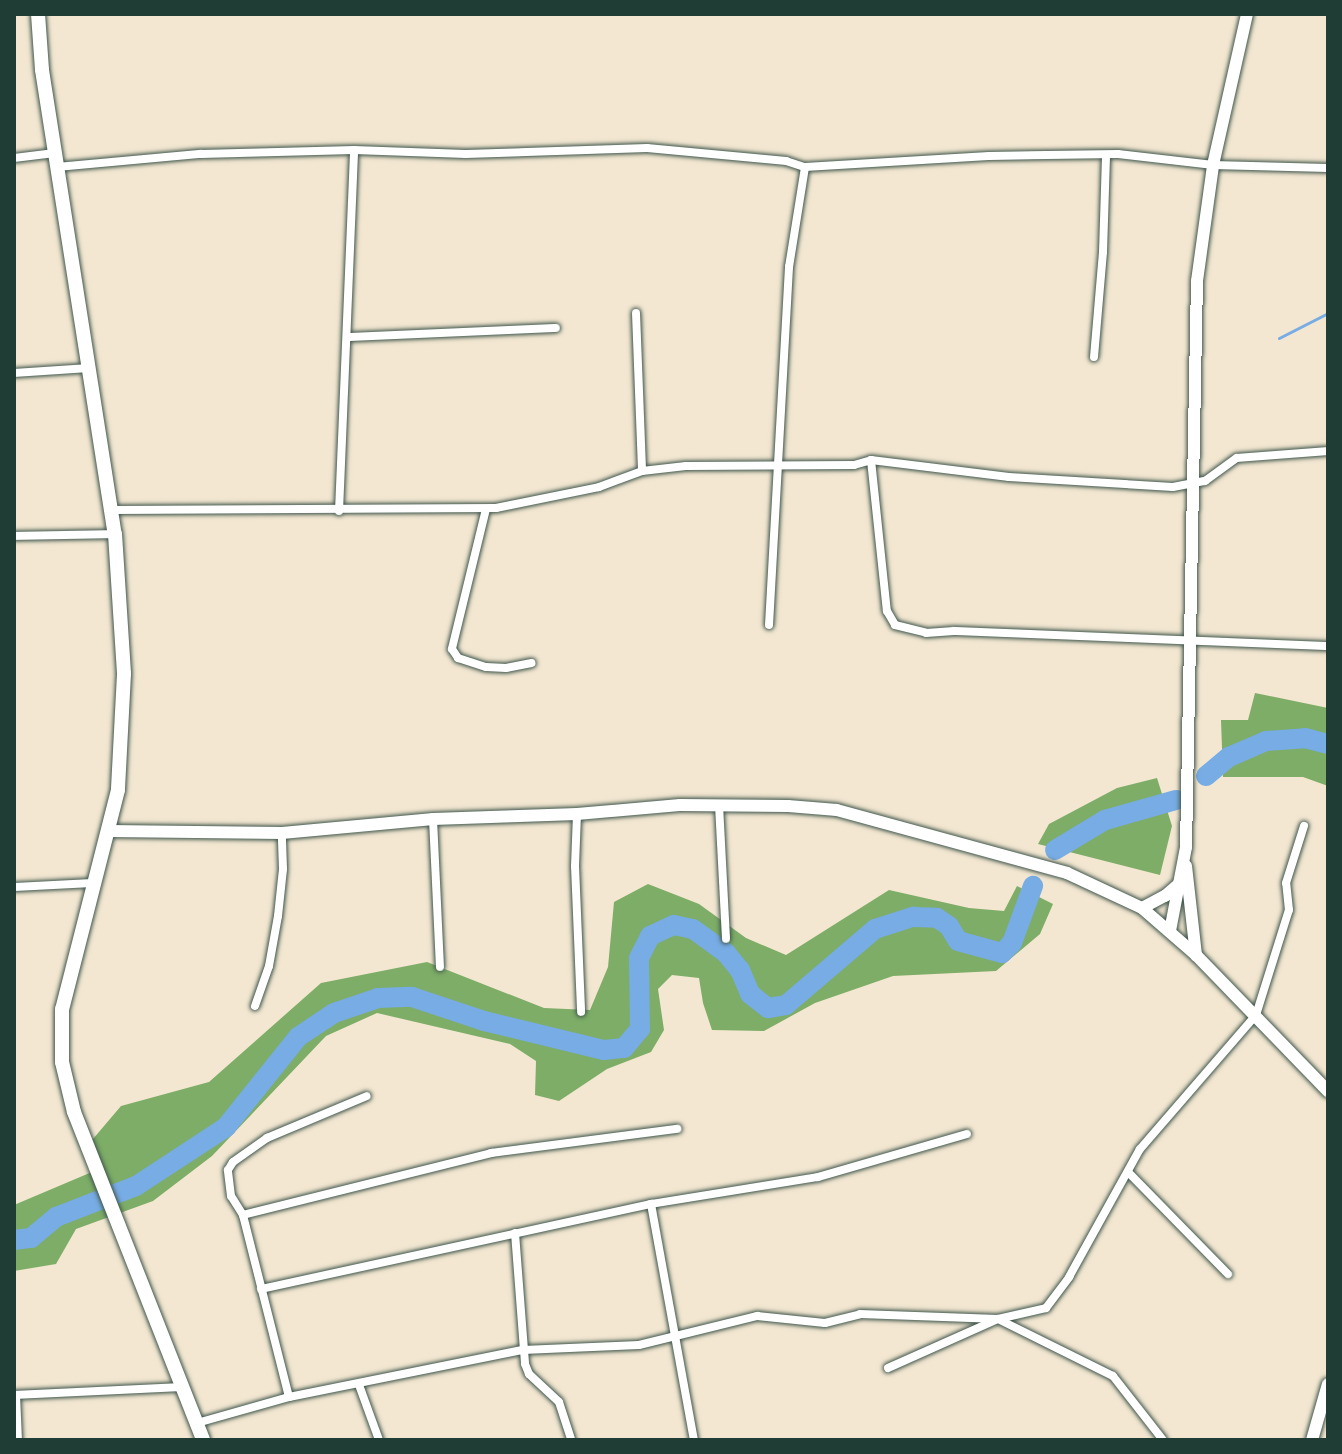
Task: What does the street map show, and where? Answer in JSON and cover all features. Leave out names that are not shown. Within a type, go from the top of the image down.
[{"type":"main road","points":[[38,14],[42,70],[112,510],[124,674],[123,747],[109,831],[70,974],[61,1035],[62,1062],[70,1099],[203,1440]]},
{"type":"street","points":[[1196,955],[1185,863],[1197,281],[1213,165],[1247,14]]},
{"type":"street","points":[[14,158],[56,160],[354,150],[466,154],[647,148],[786,161],[805,167],[989,156],[1106,155],[1149,156],[1213,165],[1328,168]]},
{"type":"street","points":[[339,511],[354,150]]},
{"type":"street","points":[[1094,357],[1106,155]]},
{"type":"street","points":[[769,625],[789,267],[805,167]]},
{"type":"street","points":[[636,313],[642,471]]},
{"type":"street","points":[[348,337],[556,328]]},
{"type":"street","points":[[14,373],[90,368]]},
{"type":"street","points":[[112,510],[486,509],[599,487],[642,471],[686,466],[854,465],[871,460],[1138,487],[1192,485],[1205,481],[1237,458],[1328,451]]},
{"type":"street","points":[[871,460],[887,611],[895,625],[926,633],[954,631],[1328,646]]},
{"type":"street","points":[[486,509],[452,649],[458,658],[486,667],[506,668],[532,663]]},
{"type":"street","points":[[14,536],[115,534]]},
{"type":"street","points":[[109,831],[282,833],[433,819],[719,805],[813,807],[875,819],[1067,873],[1142,908],[1196,955],[1328,1091]]},
{"type":"street","points":[[719,805],[726,939]]},
{"type":"street","points":[[577,814],[575,879],[581,1012]]},
{"type":"street","points":[[433,819],[440,967]]},
{"type":"street","points":[[888,1368],[998,1319],[1038,1311],[1056,1298],[1140,1149],[1256,1015],[1289,910],[1286,883],[1304,826]]},
{"type":"street","points":[[255,1006],[269,966],[278,916],[283,869],[282,833]]},
{"type":"street","points":[[1170,931],[1185,863]]},
{"type":"street","points":[[14,887],[93,883]]},
{"type":"street","points":[[1142,908],[1165,896],[1180,883]]},
{"type":"street","points":[[1181,941],[1191,908]]},
{"type":"street","points":[[289,1397],[243,1215],[231,1196],[227,1181],[233,1162],[267,1138],[367,1096]]},
{"type":"street","points":[[243,1215],[491,1153],[677,1129]]},
{"type":"street","points":[[261,1289],[651,1204],[818,1177],[967,1134]]},
{"type":"street","points":[[1128,1172],[1228,1274]]},
{"type":"street","points":[[651,1204],[673,1339],[694,1440]]},
{"type":"street","points":[[515,1233],[523,1350],[529,1374],[559,1402],[571,1440]]},
{"type":"street","points":[[197,1423],[289,1397],[523,1350],[621,1347],[673,1339],[736,1320],[769,1315],[825,1323],[860,1314],[998,1319],[1113,1376],[1163,1440]]},
{"type":"street","points":[[1312,1440],[1328,1384]]},
{"type":"street","points":[[359,1385],[379,1440]]},
{"type":"street","points":[[18,1440],[15,1395],[182,1387]]},
{"type":"green space","points":[[1255,693],[1328,708],[1328,786],[1303,777],[1223,777],[1221,720],[1248,720]]},
{"type":"green space","points":[[1157,778],[1172,826],[1160,875],[1038,844],[1049,824],[1117,788]]},
{"type":"green space","points":[[648,884],[699,904],[746,938],[786,955],[889,890],[969,908],[1004,911],[1017,886],[1053,904],[1040,934],[996,971],[893,976],[815,1003],[764,1031],[712,1030],[699,978],[672,975],[658,989],[664,1030],[651,1052],[607,1069],[559,1101],[535,1095],[536,1061],[510,1044],[377,1013],[326,1036],[212,1156],[153,1201],[76,1229],[56,1264],[14,1271],[14,1205],[99,1169],[87,1146],[121,1106],[209,1082],[321,983],[427,962],[544,1008],[590,1010],[608,967],[614,902]]},
{"type":"waterway","points":[[1279,338],[1328,313]]},
{"type":"waterway","points":[[1206,776],[1229,757],[1266,741],[1305,738],[1328,744]]},
{"type":"waterway","points":[[1055,850],[1105,820],[1176,800]]},
{"type":"waterway","points":[[14,1240],[31,1238],[56,1217],[136,1186],[226,1127],[298,1037],[334,1013],[378,998],[412,997],[484,1021],[604,1050],[624,1048],[640,1029],[639,958],[650,936],[674,925],[693,929],[726,953],[740,970],[750,994],[768,1008],[786,1005],[875,929],[913,917],[937,918],[949,926],[958,941],[1002,953],[1012,943],[1033,886]]}]
